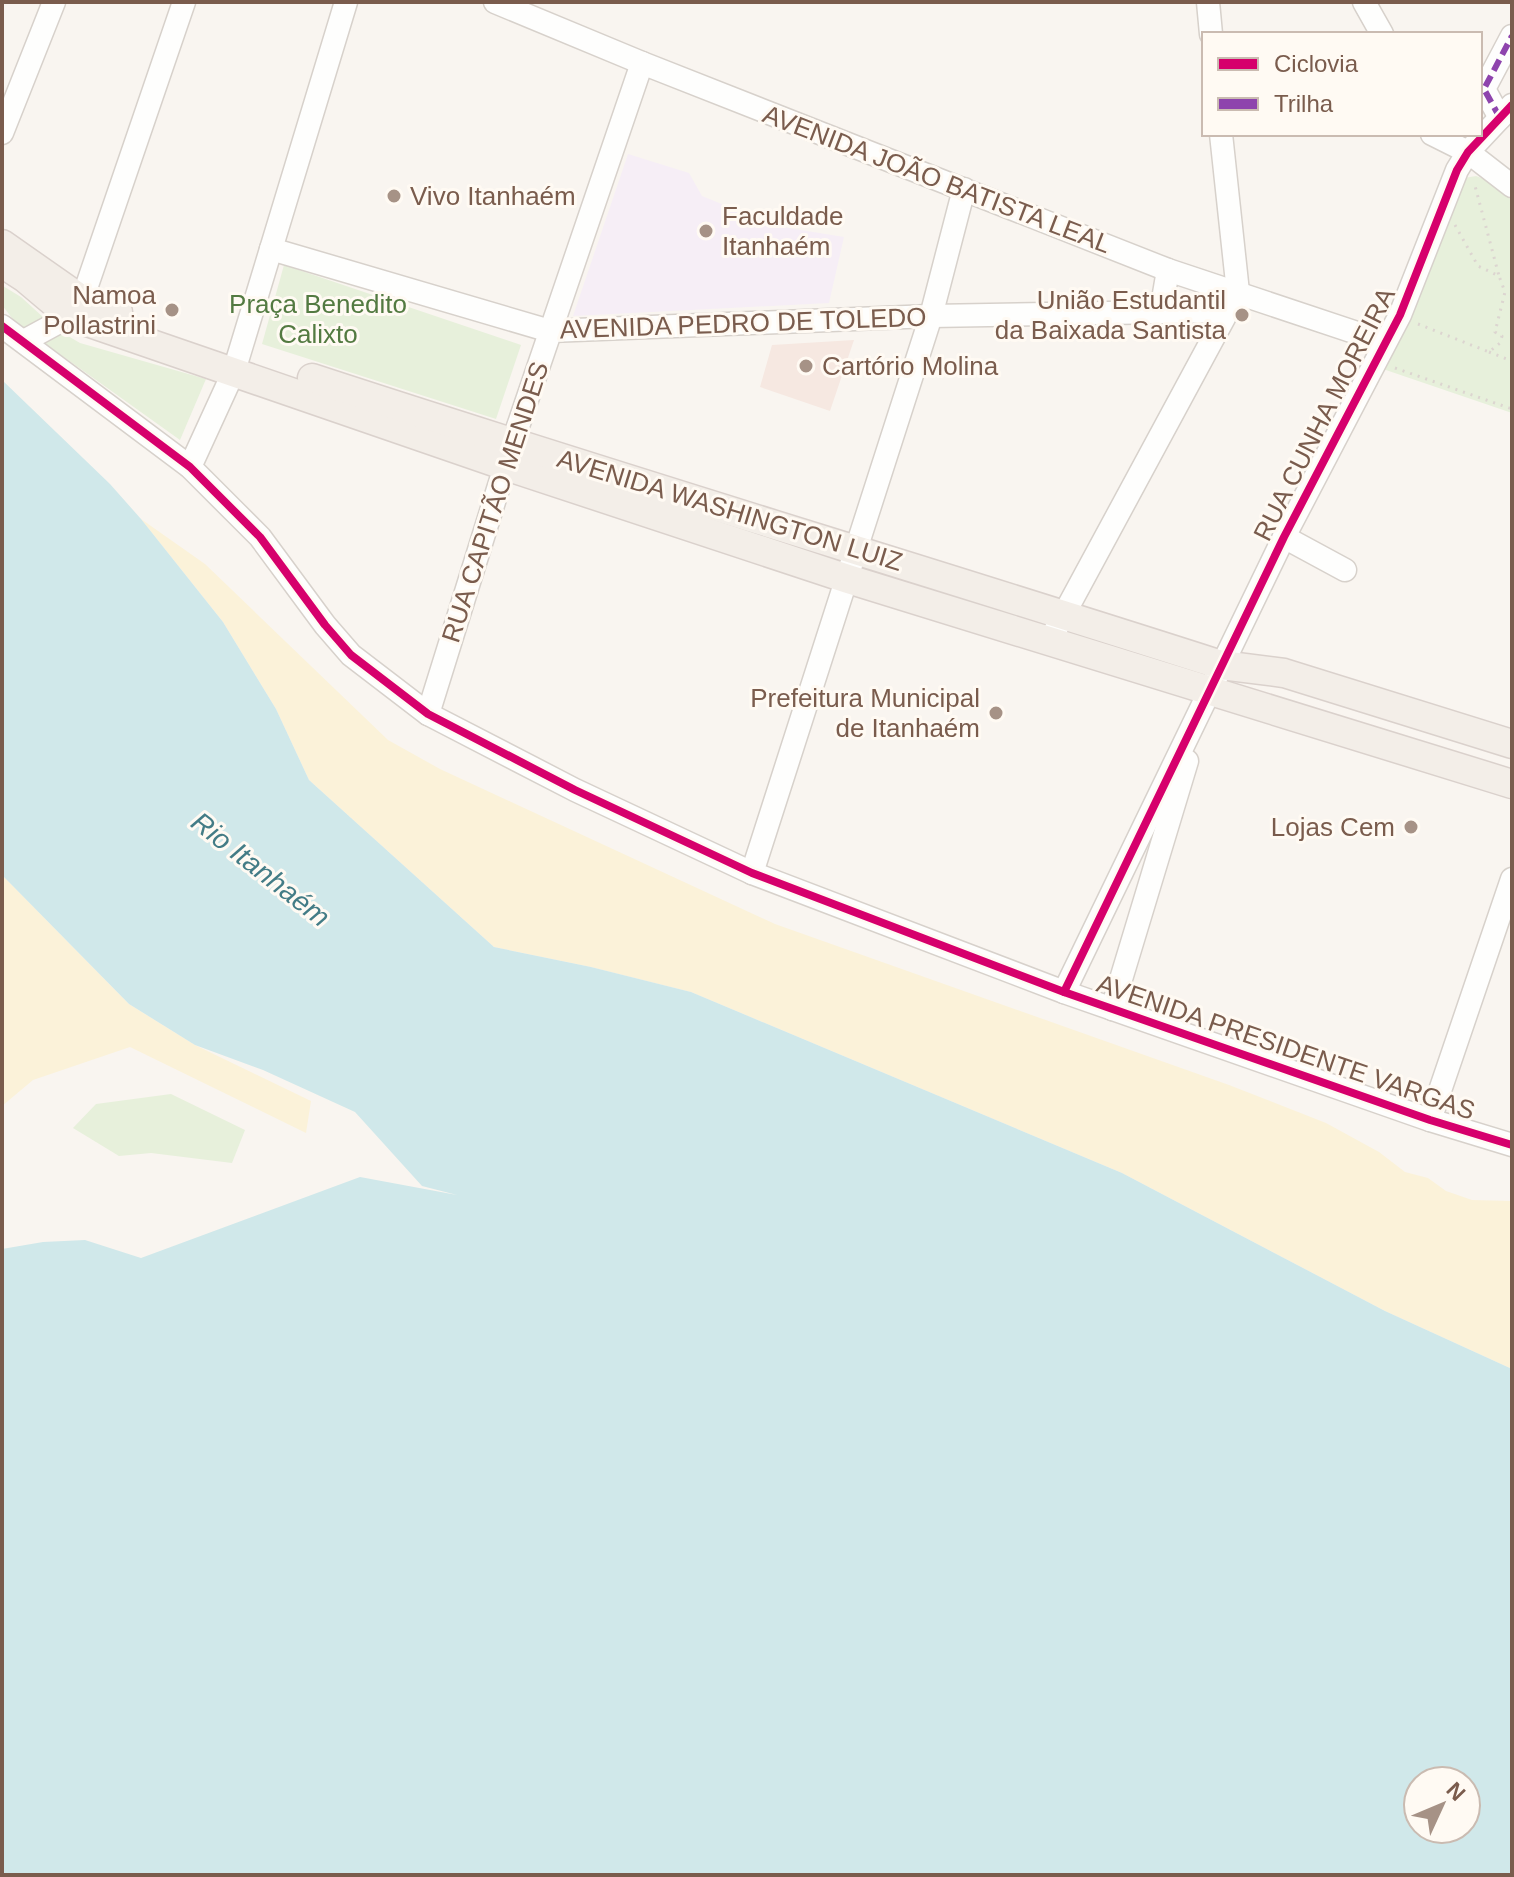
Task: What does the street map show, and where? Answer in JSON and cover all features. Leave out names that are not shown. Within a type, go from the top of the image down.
[{"type":"main road","points":[[2,244],[76,308]]},
{"type":"main road","points":[[2,263],[76,308]]},
{"type":"main road","name":"AVENIDA WASHINGTON LUIZ","points":[[76,308],[509,455],[848,579],[1512,784]]},
{"type":"main road","name":"AVENIDA WASHINGTON LUIZ","points":[[509,455],[857,548],[1221,665],[1284,673],[1512,744]]},
{"type":"street","points":[[2,133],[54,2]]},
{"type":"street","points":[[10,329],[76,308],[184,2]]},
{"type":"street","points":[[190,467],[237,363],[346,2]]},
{"type":"street","name":"AVENIDA JOÃO BATISTA LEAL","points":[[495,2],[1168,270],[1232,302],[1384,342]]},
{"type":"street","points":[[1208,2],[1211,32]]},
{"type":"street","points":[[1364,2],[1382,32]]},
{"type":"street","points":[[1506,111],[1484,89],[1512,36]]},
{"type":"street","name":"RUA CAPITÃO MENDES","points":[[428,714],[509,455],[642,63]]},
{"type":"street","name":"RUA CUNHA MOREIRA","points":[[1208,691],[1400,315],[1457,170],[1468,152],[1506,111]]},
{"type":"street","points":[[1049,642],[1232,302],[1221,136]]},
{"type":"street","points":[[1436,136],[1468,152],[1512,186]]},
{"type":"street","points":[[752,873],[931,316],[964,189]]},
{"type":"street","name":"AVENIDA PEDRO DE TOLEDO","points":[[271,249],[550,331],[931,316],[1161,311],[1232,302]]},
{"type":"street","points":[[1161,311],[1168,270]]},
{"type":"street","name":"AVENIDA PRESIDENTE VARGAS","points":[[10,329],[190,467],[260,537],[351,655],[428,714],[575,790],[752,873],[1064,992],[1430,1120],[1512,1145]]},
{"type":"street","points":[[1284,537],[1345,570]]},
{"type":"street","points":[[1064,992],[1208,691]]},
{"type":"street","points":[[1112,1009],[1208,691]]},
{"type":"street","points":[[1430,1120],[1512,879]]},
{"type":"path","points":[[1474,182],[1505,292],[1495,332],[1502,336],[1500,343],[1489,352]]},
{"type":"path","points":[[1449,215],[1478,266],[1499,276]]},
{"type":"path","points":[[1400,315],[1512,361]]},
{"type":"path","points":[[1387,365],[1512,409]]},
{"type":"shaded area","name":"Faculdade Itanhaém","points":[[628,154],[689,173],[702,196],[776,226],[844,237],[829,303],[573,316]]},
{"type":"shaded area","name":"Cartório Molina","points":[[854,340],[830,411],[760,387],[772,345]]},
{"type":"green space","points":[[1476,176],[1512,200],[1512,413],[1380,368],[1464,178]]},
{"type":"green space","name":"Praça Benedito Calixto","points":[[284,265],[521,345],[496,419],[262,344]]},
{"type":"green space","points":[[3,286],[21,297],[56,329],[80,343],[206,379],[180,440],[15,322],[2,305]]},
{"type":"green space","points":[[171,1094],[245,1130],[232,1163],[151,1153],[119,1156],[73,1128],[96,1104]]},
{"type":"sand","points":[[141,519],[205,564],[388,740],[440,769],[775,924],[1229,1085],[1326,1123],[1379,1152],[1405,1172],[1428,1178],[1446,1191],[1472,1200],[1512,1201],[1512,1369],[1385,1311],[1122,1173],[691,992],[494,947],[309,780],[276,709],[223,622]]},
{"type":"sand","points":[[2,875],[129,1004],[195,1045],[311,1101],[306,1133],[130,1047],[33,1080],[2,1106]]},
{"type":"water","name":"Rio Itanhaém","points":[[2,380],[110,484],[223,622],[276,709],[309,780],[494,947],[691,992],[1122,1173],[1385,1311],[1512,1369],[1512,1875],[2,1875],[2,1249],[43,1242],[85,1240],[141,1258],[360,1177],[457,1195],[422,1186],[355,1112],[263,1070],[195,1045],[129,1004],[2,875]]},
{"type":"marked path","points":[[1500,118],[1484,89],[1512,36]]},
{"type":"cycle path","points":[[1064,992],[1284,537],[1400,315],[1457,170],[1468,152],[1512,105]]},
{"type":"cycle path","points":[[2,326],[190,467],[260,537],[351,655],[428,714],[575,790],[752,873],[1064,992],[1430,1120],[1512,1145]]},
{"type":"place","name":"Vivo Itanhaém","points":[[394,196]]},
{"type":"place","name":"Faculdade Itanhaém","points":[[706,231]]},
{"type":"place","name":"Namoa Pollastrini","points":[[172,310]]},
{"type":"place","name":"União Estudantil da Baixada Santista","points":[[1242,315]]},
{"type":"place","name":"Cartório Molina","points":[[806,366]]},
{"type":"place","name":"Prefeitura Municipal de Itanhaém","points":[[996,713]]},
{"type":"place","name":"Lojas Cem","points":[[1411,827]]}]
